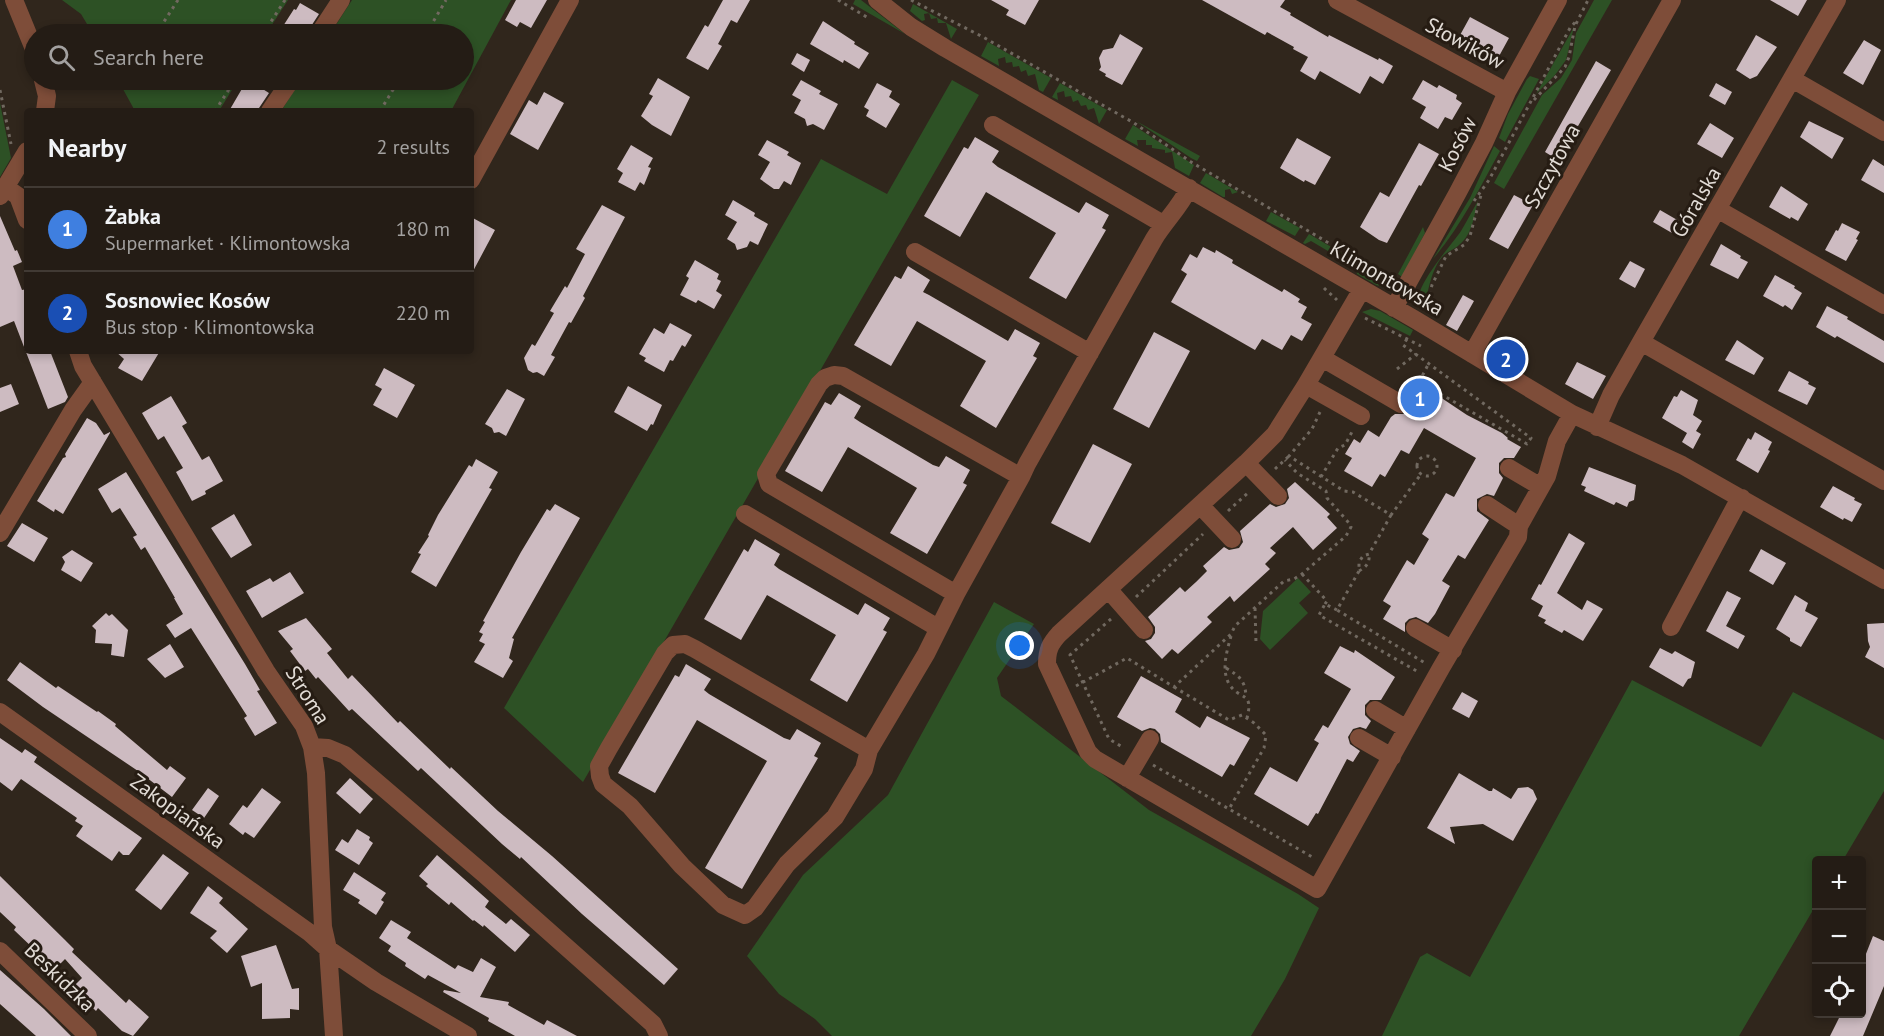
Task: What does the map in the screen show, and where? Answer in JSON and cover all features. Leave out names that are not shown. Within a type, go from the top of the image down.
[{"type":"street","points":[[14,0],[24,24]]},
{"type":"street","points":[[325,24],[341,0]]},
{"type":"street","points":[[474,175],[570,0]]},
{"type":"street","name":"Klimontowska","points":[[877,0],[915,30],[1362,289],[1572,414],[1682,465],[1884,580]]},
{"type":"street","name":"Słowików","points":[[1337,0],[1507,92]]},
{"type":"street","name":"Kosów","points":[[1394,308],[1484,143],[1507,92],[1558,0]]},
{"type":"street","name":"Szczytowa","points":[[1472,354],[1672,0]]},
{"type":"street","name":"Góralska","points":[[1597,427],[1611,395],[1837,0]]},
{"type":"street","points":[[1792,79],[1884,132]]},
{"type":"street","points":[[45,108],[46,90]]},
{"type":"street","points":[[272,108],[284,90]]},
{"type":"street","points":[[993,125],[1163,224]]},
{"type":"street","points":[[23,158],[2,192],[18,196],[24,212]]},
{"type":"street","points":[[869,750],[685,644],[673,645],[659,662],[599,766],[603,784],[630,807],[682,866],[723,905],[745,915],[755,908],[787,864],[835,817],[864,768],[869,750],[926,654],[1027,464],[1163,224],[1182,201],[1189,188]]},
{"type":"street","points":[[1717,209],[1884,305]]},
{"type":"street","points":[[915,252],[1090,353]]},
{"type":"street","points":[[1362,289],[1275,434],[1050,645],[1047,664],[1088,752],[1095,759],[1317,889],[1518,537],[1520,526],[1547,476],[1557,441],[1572,414]]},
{"type":"street","points":[[1641,342],[1884,481]]},
{"type":"street","name":"Stroma","points":[[79,354],[83,366],[266,671],[304,726],[312,747],[316,773],[323,927],[328,949],[334,1036]]},
{"type":"street","points":[[1322,358],[1401,404]]},
{"type":"street","points":[[957,594],[769,484],[766,474],[819,384],[825,378],[834,375],[843,376],[1021,477]]},
{"type":"street","points":[[0,533],[93,382]]},
{"type":"street","points":[[1306,385],[1361,416]]},
{"type":"street","points":[[1246,463],[1278,496]]},
{"type":"street","points":[[1509,468],[1541,487]]},
{"type":"street","points":[[1671,627],[1742,498]]},
{"type":"street","points":[[1200,505],[1233,538]]},
{"type":"street","points":[[1486,505],[1520,526]]},
{"type":"street","points":[[745,514],[938,628]]},
{"type":"street","points":[[1108,589],[1144,630]]},
{"type":"street","points":[[1415,628],[1453,650]]},
{"type":"street","points":[[1375,710],[1407,729]]},
{"type":"street","name":"Zakopiańska","points":[[0,712],[310,933],[328,949]]},
{"type":"street","points":[[1359,738],[1392,757]]},
{"type":"street","points":[[1127,778],[1150,739]]},
{"type":"street","points":[[312,747],[328,748],[345,755],[484,874],[653,1024],[659,1036]]},
{"type":"street","points":[[328,949],[376,982],[468,1036]]},
{"type":"street","name":"Beskidzka","points":[[0,951],[88,1036]]},
{"type":"path","points":[[162,24],[178,0]]},
{"type":"path","points":[[269,24],[285,0]]},
{"type":"path","points":[[432,24],[446,0]]},
{"type":"path","points":[[910,0],[983,37],[1134,123],[1191,162],[1392,280]]},
{"type":"path","points":[[1533,101],[1535,92],[1564,38],[1588,0]]},
{"type":"path","points":[[1425,313],[1438,268],[1446,256],[1466,242],[1472,231],[1482,193],[1533,101],[1565,68],[1577,20]]},
{"type":"path","points":[[0,90],[12,145],[23,158]]},
{"type":"path","points":[[217,108],[229,90]]},
{"type":"path","points":[[382,108],[393,90]]},
{"type":"path","points":[[1407,339],[1403,345],[1531,438],[1542,439]]},
{"type":"path","points":[[1397,369],[1416,354]]},
{"type":"path","points":[[1419,382],[1429,363]]},
{"type":"path","points":[[1413,378],[1527,444],[1531,438]]},
{"type":"path","points":[[1326,397],[1312,429],[1289,456],[1344,491],[1353,492],[1391,515]]},
{"type":"path","points":[[1321,477],[1338,448],[1345,445],[1361,416]]},
{"type":"path","points":[[1423,456],[1432,457],[1437,464],[1434,473],[1425,476],[1421,474],[1418,471],[1417,462],[1423,456]]},
{"type":"path","points":[[1174,687],[1284,581],[1302,574],[1346,536],[1351,527],[1327,498],[1326,491],[1297,473],[1285,460]]},
{"type":"path","points":[[1359,571],[1365,568],[1370,560],[1369,554],[1391,515],[1421,474]]},
{"type":"path","points":[[1337,610],[1359,571],[1359,562],[1363,556],[1369,554]]},
{"type":"path","points":[[1302,574],[1328,601],[1319,615],[1437,676]]},
{"type":"path","points":[[1325,604],[1437,676]]},
{"type":"path","points":[[1255,608],[1256,643]]},
{"type":"path","points":[[1231,634],[1224,667],[1229,683],[1246,696]]},
{"type":"path","points":[[1061,693],[1127,658],[1229,720],[1242,716],[1247,718],[1267,738],[1264,748],[1229,809],[1319,860]]},
{"type":"path","points":[[1224,667],[1245,685],[1250,706],[1247,718]]},
{"type":"green space","points":[[62,0],[288,0],[272,24],[87,24],[81,14]]},
{"type":"green space","points":[[352,0],[511,0],[474,68],[474,24],[336,24]]},
{"type":"green space","points":[[855,0],[861,0],[905,34],[853,4]]},
{"type":"green space","points":[[1594,0],[1612,0],[1504,189],[1494,183],[1542,95],[1561,78],[1572,60],[1576,33]]},
{"type":"green space","points":[[913,4],[929,13],[924,14],[925,20],[922,21],[910,11]]},
{"type":"green space","points":[[929,13],[957,29],[951,39],[946,23],[938,23],[937,18],[931,19]]},
{"type":"green space","points":[[1574,27],[1566,60],[1536,94]]},
{"type":"green space","points":[[988,42],[1051,78],[1043,92],[1039,90],[1035,74],[1028,76],[1026,70],[1021,72],[1019,66],[1013,67],[1012,62],[1006,63],[1005,57],[998,59],[999,66],[981,56]]},
{"type":"green space","points":[[1530,76],[1539,79],[1505,142],[1499,138],[1508,114]]},
{"type":"green space","points":[[952,80],[979,95],[583,782],[504,708],[821,159],[887,194]]},
{"type":"green space","points":[[1060,83],[1107,110],[1099,124],[1094,108],[1088,110],[1086,105],[1081,106],[1078,100],[1073,102],[1071,96],[1065,97],[1064,91],[1057,93],[1058,100],[1052,97]]},
{"type":"green space","points":[[123,90],[232,90],[221,108],[133,108]]},
{"type":"green space","points":[[295,90],[462,90],[453,108],[283,108]]},
{"type":"green space","points":[[0,103],[11,158],[0,177]]},
{"type":"green space","points":[[1136,121],[1200,156],[1197,161],[1191,158]]},
{"type":"green space","points":[[1133,125],[1194,165],[1189,176],[1175,168],[1172,152],[1165,153],[1165,150],[1152,148],[1152,145],[1146,145],[1146,140],[1137,140],[1138,146],[1125,139]]},
{"type":"green space","points":[[1494,146],[1500,151],[1461,220],[1433,259],[1470,198]]},
{"type":"green space","points":[[1206,173],[1238,192],[1232,194],[1230,189],[1225,190],[1225,197],[1223,197],[1200,183]]},
{"type":"green space","points":[[1478,201],[1467,236],[1443,256],[1436,267],[1430,281],[1424,310],[1418,304],[1422,287],[1434,266],[1461,231]]},
{"type":"green space","points":[[1271,212],[1300,228],[1295,236],[1266,221]]},
{"type":"green space","points":[[1423,227],[1425,233],[1402,277],[1398,274]]},
{"type":"green space","points":[[1309,234],[1395,284],[1386,288],[1376,285],[1357,274],[1355,267],[1311,241],[1303,243]]},
{"type":"green space","points":[[1371,309],[1380,311],[1413,330],[1410,336],[1362,312]]},
{"type":"green space","points":[[1298,578],[1311,592],[1299,603],[1308,613],[1270,650],[1260,639],[1263,611]]},
{"type":"green space","points":[[994,602],[1034,624],[997,678],[1001,696],[1149,810],[1319,908],[1285,979],[1251,1036],[832,1036],[815,1019],[779,994],[747,956],[803,875],[888,795]]},
{"type":"green space","points":[[1632,680],[1761,747],[1793,692],[1884,740],[1884,791],[1845,856],[1812,856],[1812,912],[1739,1036],[1382,1036],[1420,957],[1427,953],[1470,977]]},
{"type":"building","points":[[516,0],[547,0],[531,28],[520,22],[517,27],[505,20]]},
{"type":"building","points":[[723,0],[750,0],[737,23],[731,20],[718,44],[722,46],[708,70],[686,58],[705,25],[708,27]]},
{"type":"building","points":[[991,0],[1039,0],[1025,25],[1006,15],[1009,10]]},
{"type":"building","points":[[1202,0],[1285,0],[1280,7],[1291,13],[1290,15],[1328,37],[1329,35],[1393,66],[1383,84],[1370,76],[1360,94],[1320,71],[1315,80],[1300,71],[1308,57],[1293,49],[1294,47],[1267,32],[1265,35]]},
{"type":"building","points":[[1770,0],[1807,0],[1798,16]]},
{"type":"building","points":[[300,3],[319,14],[312,24],[284,24],[294,9],[296,10]]},
{"type":"building","points":[[1470,17],[1509,38],[1498,58],[1459,37]]},
{"type":"building","points":[[823,21],[869,53],[859,69],[844,60],[843,63],[810,44]]},
{"type":"building","points":[[1120,34],[1143,48],[1122,85],[1099,70],[1101,67],[1099,58],[1103,50],[1113,48]]},
{"type":"building","points":[[1756,35],[1777,47],[1757,76],[1750,79],[1736,70]]},
{"type":"building","points":[[1864,40],[1881,50],[1863,85],[1843,73]]},
{"type":"building","points":[[797,53],[810,60],[804,72],[791,64]]},
{"type":"building","points":[[1596,61],[1611,70],[1558,160],[1545,152]]},
{"type":"building","points":[[658,78],[690,97],[671,136],[641,116],[653,96],[649,94]]},
{"type":"building","points":[[801,80],[821,91],[819,94],[838,104],[824,130],[813,124],[807,126],[805,119],[794,113],[801,100],[792,95]]},
{"type":"building","points":[[1423,80],[1437,88],[1439,85],[1457,95],[1456,99],[1462,103],[1452,120],[1445,117],[1438,129],[1420,118],[1426,107],[1412,99]]},
{"type":"building","points":[[877,83],[892,91],[889,97],[900,104],[886,128],[866,116],[869,110],[864,107]]},
{"type":"building","points":[[1716,83],[1732,92],[1725,105],[1709,96]]},
{"type":"building","points":[[241,90],[264,90],[269,93],[259,108],[231,108]]},
{"type":"building","points":[[544,92],[564,103],[538,150],[510,134],[529,100],[537,105]]},
{"type":"building","points":[[1809,121],[1844,138],[1832,159],[1800,137]]},
{"type":"building","points":[[1710,123],[1734,138],[1722,158],[1697,144]]},
{"type":"building","points":[[975,137],[999,151],[992,162],[998,167],[1079,213],[1086,202],[1109,215],[1102,228],[1106,230],[1066,299],[1029,278],[1056,233],[986,192],[960,237],[924,216],[964,147],[968,149]]},
{"type":"building","points":[[1297,138],[1331,157],[1315,185],[1305,180],[1304,182],[1280,168]]},
{"type":"building","points":[[767,140],[789,152],[787,155],[801,163],[791,185],[784,181],[779,189],[774,189],[760,179],[770,162],[758,155]]},
{"type":"building","points":[[1419,143],[1439,154],[1387,243],[1360,227],[1380,192],[1389,197]]},
{"type":"building","points":[[631,145],[653,158],[648,167],[651,168],[644,185],[640,182],[635,191],[618,182],[623,173],[617,169]]},
{"type":"building","points":[[1873,159],[1884,166],[1884,193],[1861,180]]},
{"type":"building","points":[[1781,186],[1808,204],[1798,221],[1769,207]]},
{"type":"building","points":[[1514,195],[1533,205],[1508,249],[1489,239]]},
{"type":"building","points":[[733,200],[768,224],[758,245],[750,241],[747,247],[737,250],[735,244],[727,239],[737,222],[725,215]]},
{"type":"building","points":[[602,205],[625,217],[583,296],[585,298],[551,355],[555,357],[544,376],[537,372],[533,373],[528,370],[524,358],[532,344],[535,346],[554,313],[550,311],[565,286],[567,288],[585,254],[576,249]]},
{"type":"building","points":[[1660,210],[1679,221],[1672,233],[1653,222]]},
{"type":"building","points":[[0,216],[22,262],[13,266],[22,290],[24,290],[24,347],[14,321],[0,327]]},
{"type":"building","points":[[474,219],[495,230],[474,269]]},
{"type":"building","points":[[1842,223],[1860,232],[1846,261],[1825,250]]},
{"type":"building","points":[[1721,244],[1748,262],[1738,279],[1710,265]]},
{"type":"building","points":[[1203,247],[1215,253],[1216,250],[1233,260],[1232,263],[1282,292],[1284,289],[1300,299],[1298,302],[1307,307],[1301,318],[1312,324],[1302,341],[1291,335],[1282,350],[1262,339],[1255,350],[1171,302],[1187,274],[1181,270],[1190,254],[1197,258]]},
{"type":"building","points":[[695,260],[719,274],[717,279],[721,281],[716,291],[722,295],[714,309],[698,300],[696,303],[680,295],[689,278],[686,276]]},
{"type":"building","points":[[1630,261],[1645,269],[1635,288],[1619,279]]},
{"type":"building","points":[[908,266],[930,280],[923,292],[1008,341],[1015,329],[1040,343],[1033,356],[1037,358],[996,428],[960,406],[986,361],[917,321],[891,366],[854,345],[895,276],[901,279]]},
{"type":"building","points":[[1775,275],[1795,286],[1794,288],[1802,293],[1792,310],[1763,296]]},
{"type":"building","points":[[1463,295],[1474,301],[1457,331],[1446,325]]},
{"type":"building","points":[[1827,306],[1884,341],[1884,363],[1837,336],[1835,338],[1816,327]]},
{"type":"building","points":[[670,323],[692,335],[685,347],[682,345],[673,361],[670,360],[664,372],[644,361],[646,358],[639,354],[654,328],[664,334]]},
{"type":"building","points":[[1154,332],[1190,351],[1149,428],[1113,409]]},
{"type":"building","points":[[1737,340],[1764,358],[1754,375],[1725,360]]},
{"type":"building","points":[[27,354],[51,354],[68,397],[65,402],[48,409]]},
{"type":"building","points":[[118,354],[158,354],[142,381],[118,368],[124,359]]},
{"type":"building","points":[[1577,362],[1606,376],[1593,399],[1565,384]]},
{"type":"building","points":[[384,368],[415,385],[397,418],[373,405],[382,389],[375,385]]},
{"type":"building","points":[[1789,371],[1816,388],[1807,405],[1778,391]]},
{"type":"building","points":[[11,384],[19,404],[0,412],[0,388]]},
{"type":"building","points":[[1412,384],[1426,392],[1427,390],[1434,393],[1467,415],[1502,433],[1507,439],[1521,447],[1514,458],[1504,458],[1499,463],[1499,473],[1503,478],[1494,496],[1487,494],[1477,499],[1477,511],[1489,520],[1465,559],[1458,555],[1442,581],[1450,586],[1435,614],[1428,623],[1416,617],[1409,619],[1405,623],[1405,632],[1383,619],[1391,606],[1383,601],[1407,560],[1414,565],[1429,539],[1422,534],[1446,493],[1454,497],[1476,458],[1424,428],[1409,454],[1401,450],[1385,477],[1380,474],[1372,487],[1344,471],[1352,458],[1345,454],[1354,439],[1360,443],[1368,430],[1379,437],[1391,417],[1395,414],[1406,414],[1410,410],[1412,403],[1406,394]]},
{"type":"building","points":[[628,386],[662,405],[653,425],[651,424],[647,431],[614,412]]},
{"type":"building","points":[[507,389],[525,399],[506,436],[499,432],[494,433],[492,428],[485,424]]},
{"type":"building","points":[[1681,390],[1698,400],[1693,415],[1702,421],[1696,431],[1701,434],[1693,449],[1682,442],[1687,433],[1662,418],[1674,396],[1677,397]]},
{"type":"building","points":[[839,393],[861,406],[854,418],[933,465],[939,467],[946,456],[970,470],[963,483],[967,485],[927,554],[890,533],[917,488],[848,447],[822,492],[785,471],[825,402],[831,405]]},
{"type":"building","points":[[171,396],[187,423],[182,426],[202,460],[209,456],[223,481],[192,501],[176,472],[183,468],[164,436],[158,440],[142,413]]},
{"type":"building","points":[[87,418],[96,423],[104,435],[110,433],[63,514],[55,509],[54,512],[37,501],[63,458],[66,457],[65,454]]},
{"type":"building","points":[[1755,432],[1772,442],[1768,450],[1770,451],[1758,473],[1736,460],[1748,438],[1751,440]]},
{"type":"building","points":[[1093,444],[1132,464],[1090,543],[1051,523]]},
{"type":"building","points":[[476,459],[498,472],[489,488],[492,489],[436,587],[411,572],[421,554],[418,553],[429,536],[438,515],[469,465],[472,467]]},
{"type":"building","points":[[1589,467],[1636,485],[1634,500],[1629,502],[1627,507],[1616,502],[1614,505],[1584,491],[1586,487],[1581,485]]},
{"type":"building","points":[[126,472],[245,664],[260,690],[257,691],[277,723],[255,736],[244,718],[247,716],[191,628],[175,638],[166,625],[183,614],[175,598],[145,547],[141,550],[133,537],[137,535],[120,508],[112,513],[98,489]]},
{"type":"building","points":[[1295,482],[1330,514],[1327,517],[1337,528],[1313,550],[1293,527],[1270,548],[1276,553],[1265,564],[1270,569],[1234,602],[1230,596],[1207,617],[1212,622],[1178,654],[1172,649],[1162,659],[1145,641],[1151,639],[1155,633],[1155,627],[1148,617],[1180,587],[1185,592],[1196,582],[1207,571],[1203,566],[1224,547],[1229,550],[1239,548],[1243,542],[1240,531],[1270,504],[1276,507],[1285,504],[1289,498],[1287,489]]},
{"type":"building","points":[[1833,486],[1862,504],[1852,522],[1844,518],[1843,520],[1820,507]]},
{"type":"building","points":[[555,504],[580,518],[512,638],[514,639],[509,658],[513,661],[503,678],[474,662],[485,644],[479,641],[483,634],[479,632],[521,552],[547,509],[550,511]]},
{"type":"building","points":[[234,514],[252,545],[231,558],[211,528]]},
{"type":"building","points":[[22,523],[48,538],[34,562],[7,546]]},
{"type":"building","points":[[1569,533],[1585,543],[1557,593],[1582,610],[1587,600],[1603,609],[1583,641],[1564,630],[1562,633],[1544,623],[1546,620],[1538,616],[1543,606],[1531,599]]},
{"type":"building","points":[[755,539],[780,554],[774,565],[779,569],[858,615],[865,603],[890,618],[883,630],[887,632],[847,702],[810,680],[836,635],[767,595],[741,640],[704,619],[744,549],[748,552]]},
{"type":"building","points":[[1761,549],[1786,563],[1773,585],[1749,571]]},
{"type":"building","points":[[72,550],[93,563],[81,582],[61,570],[65,562],[62,557]]},
{"type":"building","points":[[290,572],[304,593],[262,618],[246,591],[270,578],[273,582]]},
{"type":"building","points":[[1727,591],[1741,598],[1726,626],[1745,636],[1738,649],[1706,631]]},
{"type":"building","points":[[1795,595],[1808,603],[1805,611],[1818,618],[1801,647],[1776,629]]},
{"type":"building","points":[[106,613],[109,616],[112,614],[128,630],[124,657],[111,655],[112,644],[95,643],[96,630],[92,626]]},
{"type":"building","points":[[306,618],[332,649],[327,653],[348,679],[352,675],[398,723],[400,721],[450,769],[451,767],[678,969],[664,985],[521,857],[520,859],[502,844],[421,768],[418,771],[352,709],[349,711],[318,677],[316,679],[308,669],[305,671],[290,651],[293,649],[278,631]]},
{"type":"building","points":[[1884,623],[1884,668],[1865,657],[1870,647],[1867,624]]},
{"type":"building","points":[[170,644],[184,667],[165,678],[147,659]]},
{"type":"building","points":[[1340,646],[1354,653],[1355,650],[1395,677],[1381,700],[1370,700],[1365,705],[1365,715],[1371,721],[1366,729],[1360,727],[1353,729],[1348,737],[1350,744],[1360,751],[1353,762],[1347,759],[1318,814],[1316,813],[1308,826],[1254,794],[1270,767],[1297,782],[1319,743],[1314,740],[1323,725],[1328,728],[1351,689],[1324,673]]},
{"type":"building","points":[[1660,648],[1672,654],[1675,651],[1695,662],[1691,678],[1683,687],[1649,667]]},
{"type":"building","points":[[20,662],[56,688],[58,686],[98,711],[116,724],[115,726],[167,770],[170,766],[186,778],[172,797],[7,680]]},
{"type":"building","points":[[686,664],[711,679],[704,690],[709,694],[784,738],[790,740],[797,729],[821,743],[814,756],[818,758],[742,889],[705,868],[767,761],[697,720],[655,793],[618,773],[675,675],[679,677]]},
{"type":"building","points":[[1141,676],[1182,699],[1175,712],[1200,728],[1207,716],[1250,738],[1234,766],[1230,764],[1222,777],[1161,742],[1160,734],[1155,729],[1142,731],[1117,717]]},
{"type":"building","points":[[1462,692],[1478,701],[1469,718],[1452,709]]},
{"type":"building","points":[[0,738],[22,753],[25,749],[37,757],[34,762],[142,838],[129,855],[123,855],[119,851],[112,861],[76,836],[83,826],[75,821],[77,818],[21,779],[12,791],[0,782]]},
{"type":"building","points":[[1459,773],[1489,791],[1493,788],[1511,799],[1518,788],[1528,787],[1533,790],[1537,799],[1513,841],[1483,824],[1450,827],[1455,844],[1427,828]]},
{"type":"building","points":[[350,778],[373,799],[360,814],[336,793]]},
{"type":"building","points":[[208,788],[219,796],[204,818],[192,810]]},
{"type":"building","points":[[262,788],[281,802],[254,838],[245,832],[243,835],[229,824],[243,805],[247,808]]},
{"type":"building","points":[[357,829],[370,837],[369,840],[373,843],[359,865],[335,850],[342,839],[348,843]]},
{"type":"building","points":[[163,854],[189,873],[161,910],[135,890]]},
{"type":"building","points":[[437,855],[489,901],[485,907],[506,924],[511,919],[530,935],[515,952],[484,925],[483,927],[473,921],[451,902],[449,905],[426,886],[428,884],[419,876]]},
{"type":"building","points":[[354,872],[386,893],[381,900],[384,902],[376,915],[358,903],[360,900],[343,890]]},
{"type":"building","points":[[0,876],[74,949],[72,952],[126,1003],[129,999],[149,1017],[133,1036],[122,1031],[98,1008],[96,1011],[86,1001],[88,999],[74,986],[82,978],[65,959],[55,969],[14,930],[16,927],[0,912]]},
{"type":"building","points":[[208,886],[223,898],[219,903],[248,929],[227,953],[210,938],[217,931],[190,913]]},
{"type":"building","points":[[391,920],[411,932],[407,938],[455,969],[458,965],[473,972],[481,958],[496,967],[480,997],[509,1002],[508,1005],[544,1025],[547,1020],[577,1036],[515,1036],[488,1021],[489,1018],[443,992],[444,990],[461,993],[428,975],[425,979],[388,951],[391,946],[379,938]]},
{"type":"building","points":[[1873,936],[1884,941],[1884,986],[1863,1036],[1830,1036],[1839,1018],[1866,1018],[1866,954]]},
{"type":"building","points":[[276,945],[292,989],[299,988],[299,1010],[290,1009],[290,1018],[262,1019],[262,983],[251,987],[241,956]]},
{"type":"building","points":[[0,970],[71,1036],[36,1036],[0,1004]]},
{"type":"place","name":"Sosnowiec Kosów","points":[[1506,359]]},
{"type":"place","name":"Żabka","points":[[1420,398]]}]
